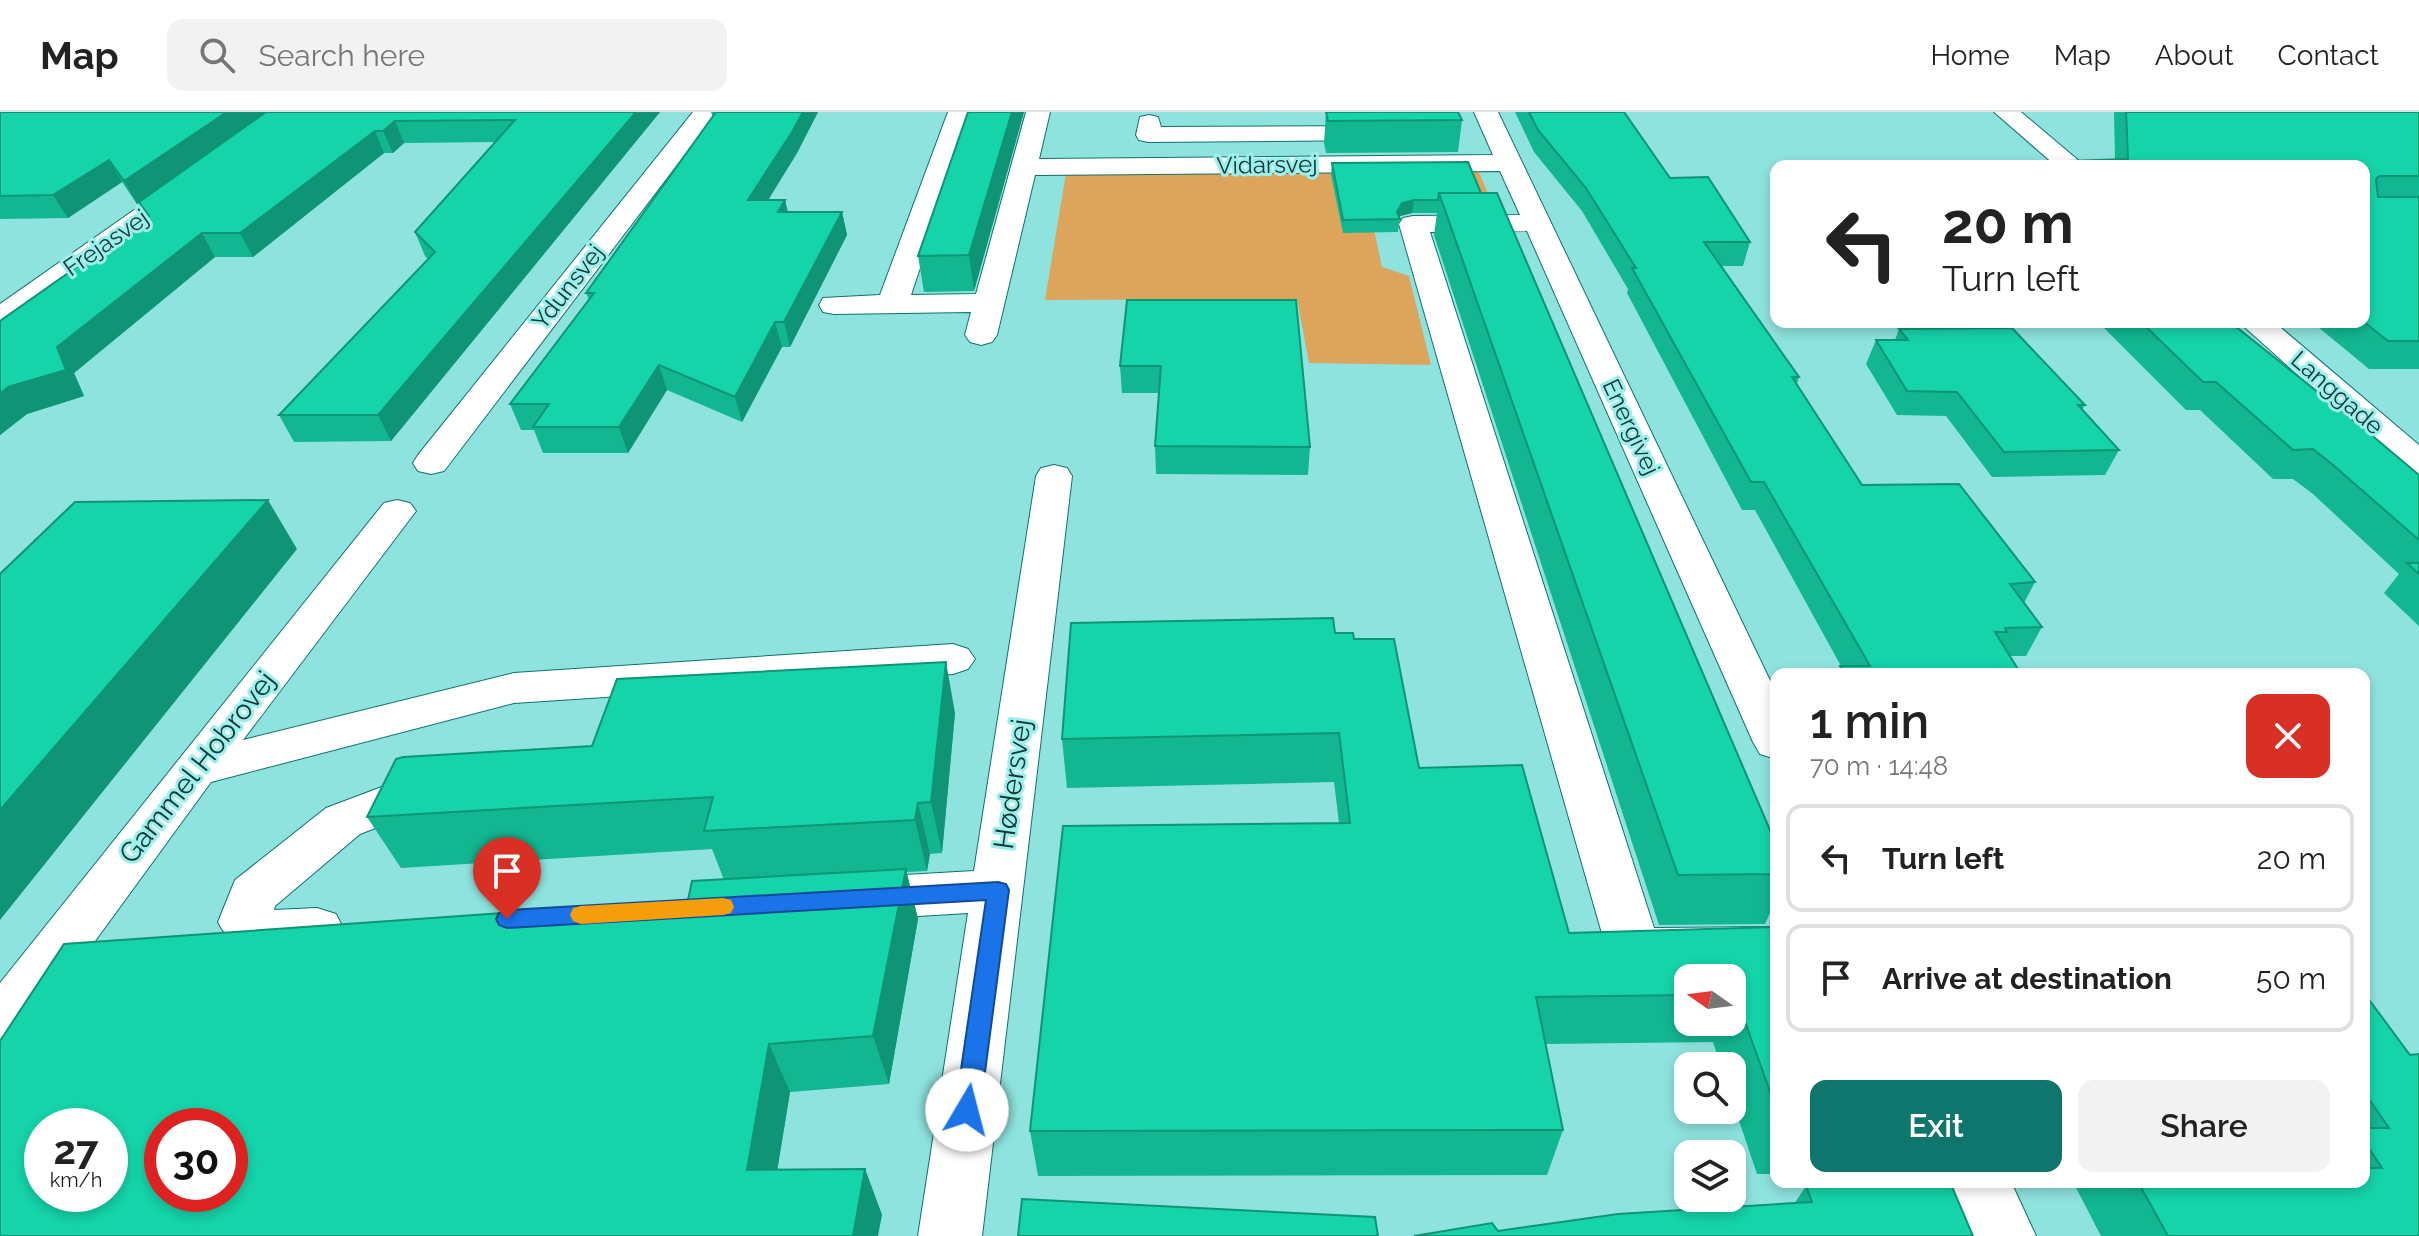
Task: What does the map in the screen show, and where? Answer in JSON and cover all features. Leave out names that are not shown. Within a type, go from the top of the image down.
[{"type":"street","name":"Frejasvej","points":[[0,318],[290,112]]},
{"type":"street","name":"Ydunsvej","points":[[431,463],[705,112]]},
{"type":"street","points":[[892,305],[960,112]]},
{"type":"street","points":[[981,335],[1038,112]]},
{"type":"street","points":[[2006,112],[2065,160]]},
{"type":"street","points":[[1149,122],[1148,135],[1416,133]]},
{"type":"street","name":"Vidarsvej","points":[[1024,167],[1489,135]]},
{"type":"street","name":"Energivej","points":[[1489,135],[1538,223],[1770,729]]},
{"type":"street","points":[[1538,223],[1413,224],[1634,951],[1770,949]]},
{"type":"street","points":[[834,305],[988,303]]},
{"type":"street","name":"Langgade","points":[[2262,328],[2419,464]]},
{"type":"street","name":"Hødersvej","points":[[950,1236],[1054,476]]},
{"type":"street","name":"Gammel Hobrovej","points":[[0,1026],[195,769],[397,511]]},
{"type":"street","points":[[195,769],[514,688],[953,659]]},
{"type":"street","points":[[355,928],[261,933],[244,922],[253,895],[343,821],[447,780],[478,777]]},
{"type":"street","points":[[810,901],[998,890]]},
{"type":"street","points":[[1982,1188],[2004,1236]]},
{"type":"shaded area","points":[[1478,170],[1493,205],[1369,207],[1382,267],[1409,276],[1431,365],[1309,363],[1297,299],[1045,300],[1066,173]]},
{"type":"building","points":[[0,112],[227,112],[124,181],[109,160],[53,195],[0,196]]},
{"type":"building","points":[[266,112],[636,112],[378,415],[279,415],[435,252],[415,232],[515,120],[395,121],[383,131],[375,131],[240,233],[202,233],[57,347],[66,370],[8,387],[0,394],[0,321],[149,216],[139,202]]},
{"type":"building","points":[[716,112],[803,112],[748,200],[785,200],[778,212],[842,212],[784,322],[775,322],[735,397],[659,365],[619,427],[533,427],[549,404],[510,404],[594,293],[586,293]]},
{"type":"building","points":[[968,112],[1012,112],[969,255],[918,256]]},
{"type":"building","points":[[1326,112],[1458,112],[1462,120],[1328,121]]},
{"type":"building","points":[[1529,112],[1624,112],[1670,178],[1708,177],[1750,242],[1704,242],[1799,377],[1792,377],[1862,485],[1959,484],[2035,582],[2010,584],[2042,627],[2005,628],[2007,632],[1995,632],[2017,668],[1841,668],[1870,666],[1764,482],[1751,482],[1632,268],[1636,268],[1586,188],[1538,130]]},
{"type":"building","points":[[2126,112],[2419,112],[2419,176],[2379,176],[2376,179],[2378,197],[2419,197],[2419,341],[2388,341],[2370,327],[2370,160],[2098,160],[2128,159]]},
{"type":"building","points":[[1468,162],[1481,193],[1439,193],[1438,200],[1402,203],[1397,212],[1400,219],[1343,220],[1332,163]]},
{"type":"building","points":[[1439,193],[1497,193],[1770,830],[1770,874],[1678,875]]},
{"type":"building","points":[[1127,300],[1296,300],[1310,447],[1155,446],[1161,366],[1120,366]]},
{"type":"building","points":[[2012,328],[2085,405],[2078,405],[2119,450],[2004,452],[1957,392],[1907,391],[1876,340],[1908,340],[1899,329]]},
{"type":"building","points":[[2147,328],[2238,328],[2419,475],[2419,540],[2313,449],[2293,450],[2216,382],[2203,382]]},
{"type":"building","points":[[268,500],[0,810],[0,574],[75,502]]},
{"type":"building","points":[[2407,563],[2419,563],[2419,574]]},
{"type":"building","points":[[1333,618],[1335,633],[1353,633],[1354,639],[1394,639],[1419,768],[1522,765],[1569,933],[1770,927],[1770,1091],[1746,1025],[1746,964],[1674,964],[1674,995],[1536,997],[1563,1130],[1030,1131],[1063,826],[1350,823],[1339,733],[1062,739],[1071,623]]},
{"type":"building","points":[[946,662],[931,802],[918,803],[915,820],[704,831],[713,797],[367,817],[396,759],[592,746],[617,679]]},
{"type":"building","points":[[906,869],[873,1036],[769,1044],[747,1170],[865,1169],[853,1236],[0,1236],[0,1041],[64,944],[688,900],[692,881]]},
{"type":"building","points":[[2370,1001],[2410,1055],[2419,1054],[2419,1236],[2168,1236],[2141,1188],[2370,1188],[2370,1168],[2382,1168],[2370,1150],[2370,1128],[2389,1128],[2370,1101]]},
{"type":"building","points":[[1807,1188],[1953,1188],[1973,1236],[1414,1236],[1492,1223],[1498,1231],[1618,1214],[1674,1211],[1746,1212],[1746,1206],[1812,1202]]},
{"type":"building","points":[[1022,1199],[1375,1217],[1378,1236],[1018,1236]]},
{"type":"slow traffic","points":[[581,915],[723,907]]},
{"type":"route","points":[[507,919],[998,890],[967,1110]]}]
